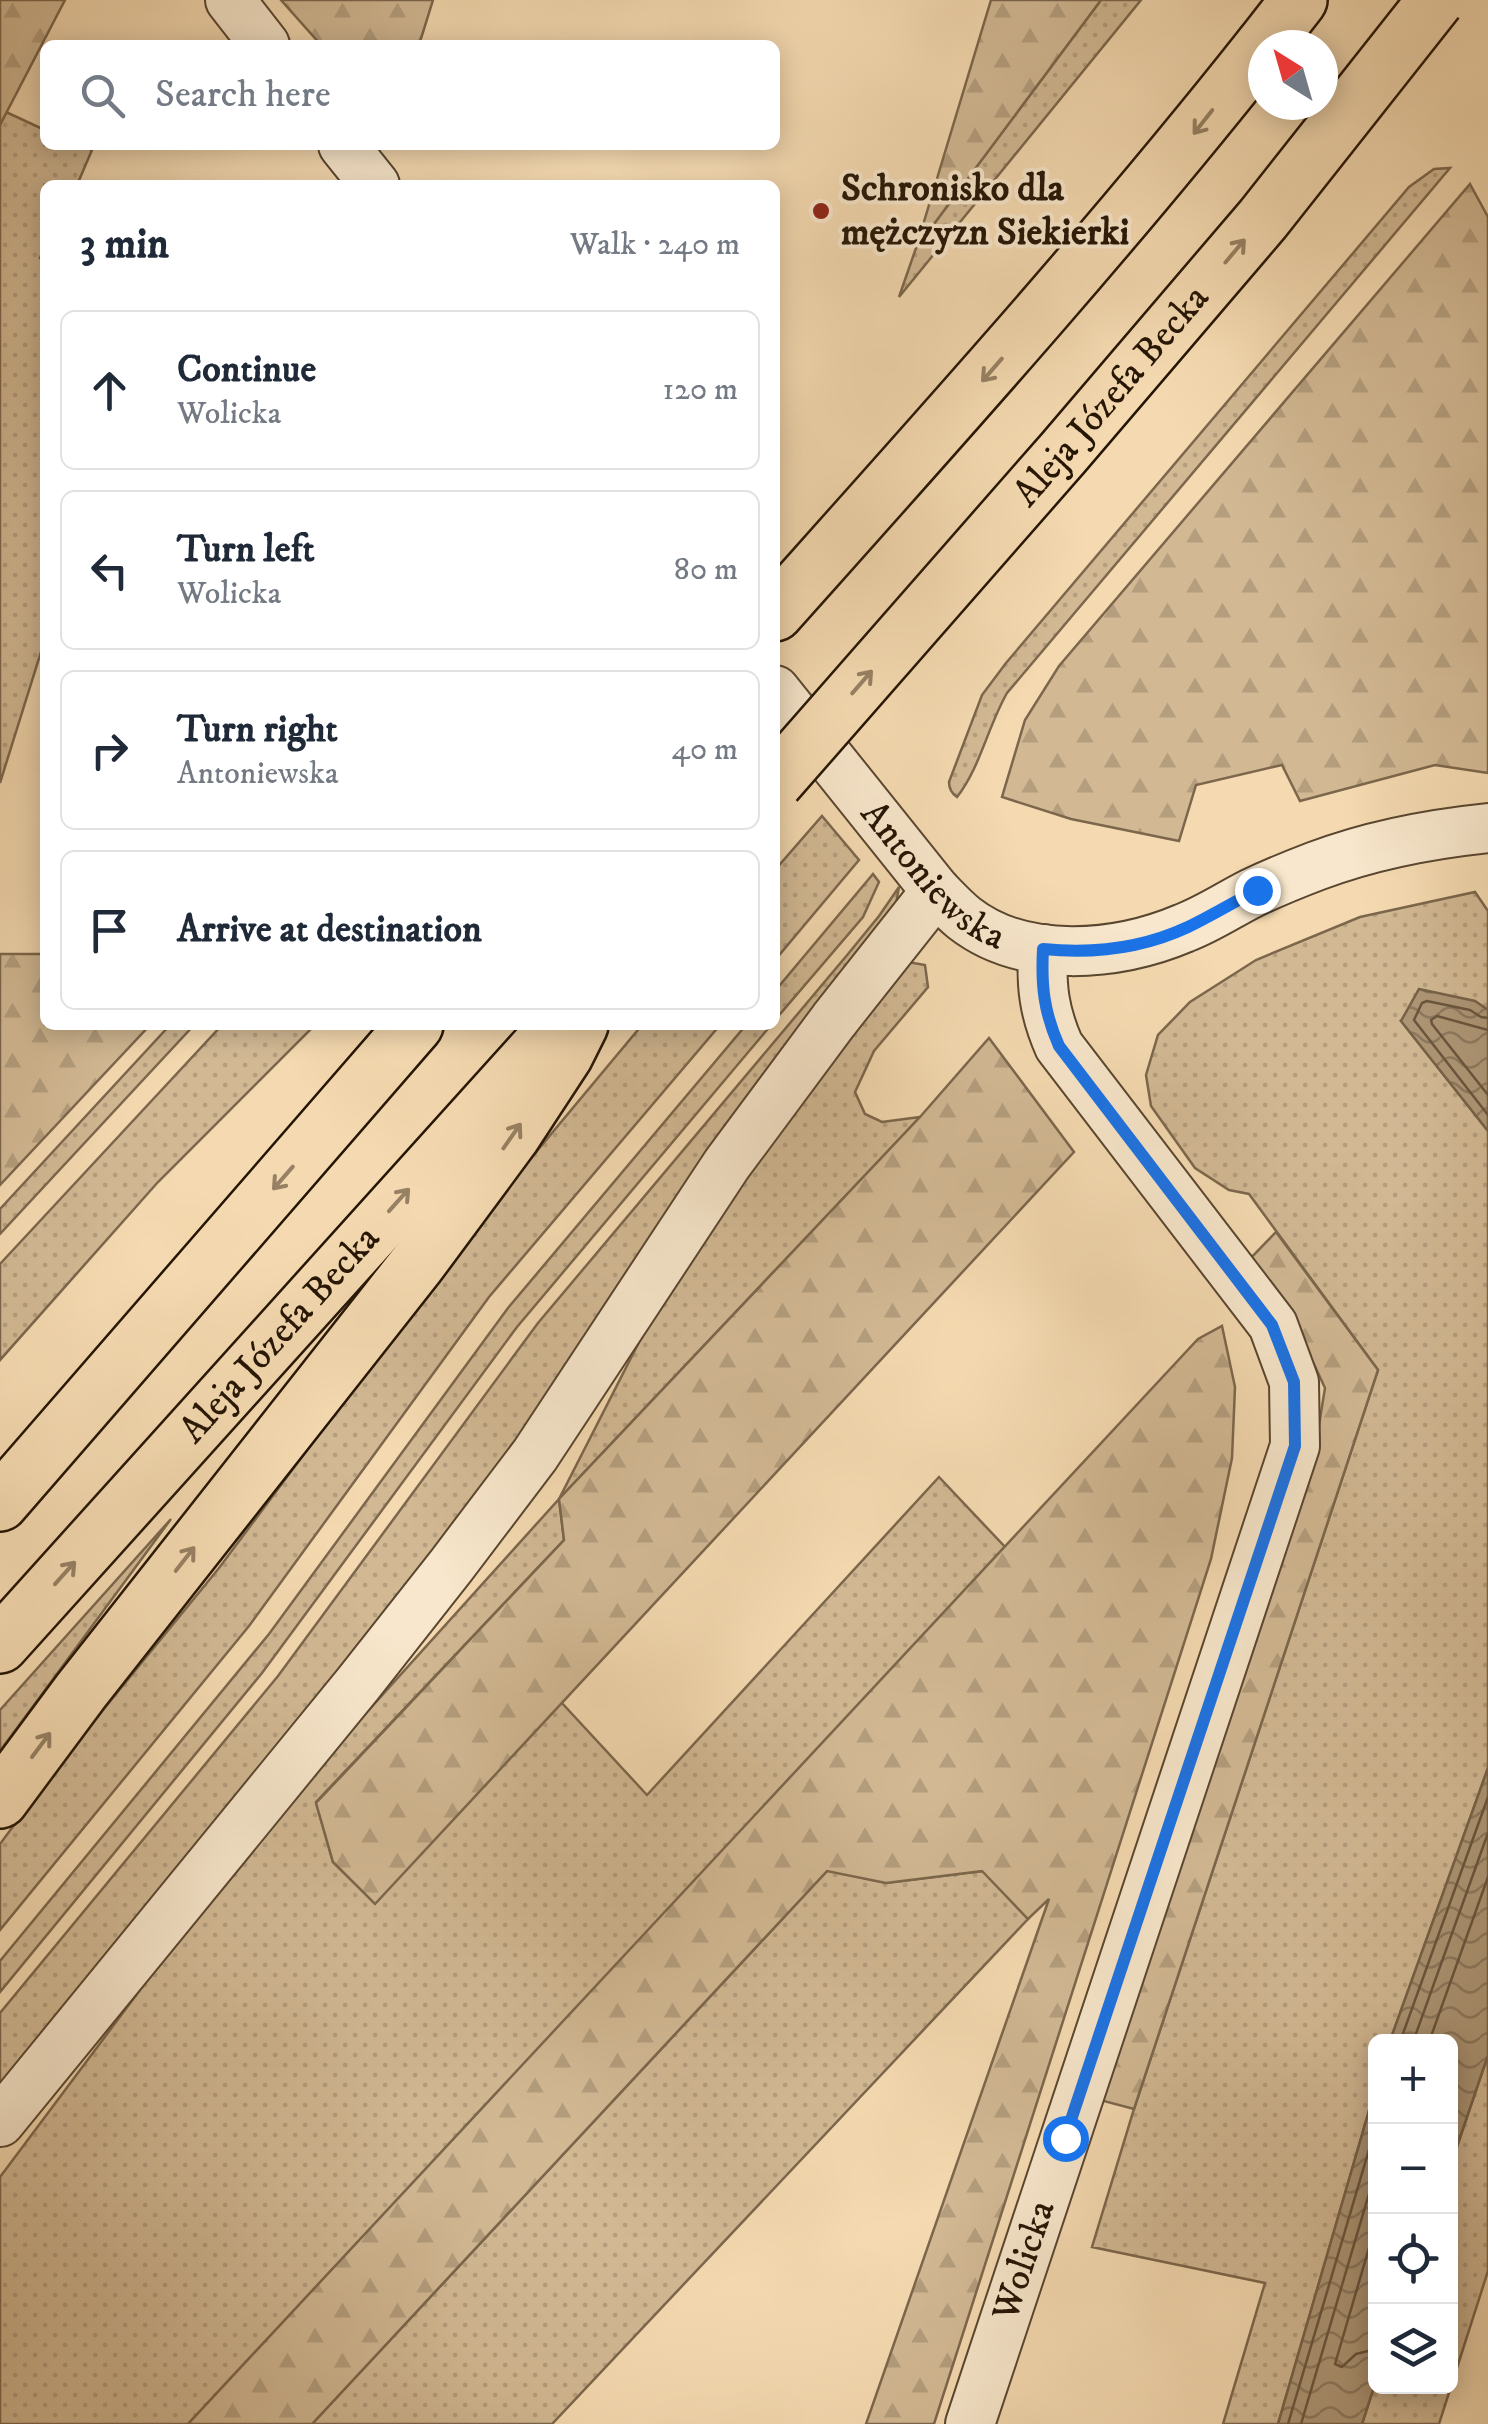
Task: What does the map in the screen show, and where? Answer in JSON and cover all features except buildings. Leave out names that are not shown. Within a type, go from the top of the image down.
[{"type":"main road","points":[[1276,30],[1300,0]]},
{"type":"main road","name":"Aleja Józefa Becka","points":[[780,776],[1263,219],[1436,0]]},
{"type":"main road","points":[[780,607],[1018,340],[1248,65]]},
{"type":"main road","points":[[0,1503],[412,1030]]},
{"type":"main road","name":"Aleja Józefa Becka","points":[[0,1645],[554,1030]]},
{"type":"main road","points":[[0,1800],[81,1691],[418,1264],[512,1136],[578,1030]]},
{"type":"main road","points":[[0,1462],[96,1395]]},
{"type":"street","points":[[230,0],[261,40]]},
{"type":"street","points":[[348,150],[371,180]]},
{"type":"street","name":"Antoniewska","points":[[780,696],[936,892],[965,919],[997,936],[1043,949],[1091,951],[1148,941],[1186,928],[1257,890],[1319,865],[1432,834],[1488,828]]},
{"type":"street","points":[[0,2122],[452,1566],[535,1455],[727,1164],[936,892]]},
{"type":"street","name":"Wolicka","points":[[970,2424],[1295,1446],[1294,1382],[1272,1325],[1059,1046],[1048,1021],[1041,982],[1043,949]]},
{"type":"green space","points":[[0,0],[65,0],[44,40],[40,40],[40,48],[0,125]]},
{"type":"green space","points":[[281,0],[433,0],[421,40],[317,40]]},
{"type":"green space","points":[[991,0],[1101,0],[916,248]]},
{"type":"green space","points":[[1101,0],[1141,0],[899,297],[916,248]]},
{"type":"green space","points":[[6,112],[40,128],[40,150],[92,150],[79,180],[40,180],[40,655],[0,783],[0,125]]},
{"type":"green space","points":[[1450,168],[1007,693],[972,773],[957,797],[949,782],[982,695],[1006,663],[1409,187],[1434,169]]},
{"type":"green space","points":[[1470,184],[1488,217],[1488,773],[1435,765],[1300,801],[1282,765],[1196,785],[1179,841],[1071,819],[1002,797],[1025,720],[1059,666]]},
{"type":"green space","points":[[822,816],[859,860],[780,954],[780,864]]},
{"type":"green space","points":[[873,874],[879,882],[863,917],[780,1014],[780,985]]},
{"type":"green space","points":[[899,887],[896,904],[532,1425],[410,1590],[0,2088],[0,2013],[278,1676],[538,1323],[848,954]]},
{"type":"green space","points":[[1475,892],[1488,911],[1488,1010],[1474,1001],[1401,1021],[1488,1131],[1488,1768],[1393,2034],[1368,2034],[1368,2114],[1278,2424],[1223,2424],[1265,2283],[1092,2247],[1378,1370],[1249,1194],[1229,1190],[1195,1168],[1151,1106],[1146,1075],[1158,1035],[1190,1002],[1256,960],[1360,917]]},
{"type":"green space","points":[[0,954],[40,954],[40,1030],[145,1030],[0,1185]]},
{"type":"green space","points":[[908,962],[925,965],[928,987],[874,1051],[855,1092],[865,1114],[882,1122],[920,1117],[559,1499],[658,1305],[744,1178]]},
{"type":"green space","points":[[165,1030],[189,1030],[0,1234],[0,1209]]},
{"type":"green space","points":[[217,1030],[310,1030],[158,1182],[0,1360],[0,1264]]},
{"type":"green space","points":[[638,1030],[716,1030],[489,1297],[249,1626],[0,1930],[0,1844],[67,1754],[219,1568],[472,1229]]},
{"type":"green space","points":[[742,1030],[767,1030],[517,1327],[262,1673],[0,1992],[0,1961],[269,1634],[508,1308]]},
{"type":"green space","points":[[989,1038],[1074,1152],[375,1904],[333,1862],[316,1803],[564,1540],[559,1499],[920,1117]]},
{"type":"green space","points":[[1276,1232],[1378,1370],[1134,2109],[1096,2099],[1319,1425],[1325,1388],[1312,1360],[1248,1261]]},
{"type":"green space","points":[[1222,1326],[1235,1387],[1232,1458],[1211,1559],[934,2424],[866,2424],[1049,1899],[1028,1919],[982,1871],[886,1883],[827,1871],[312,2424],[188,2424],[1198,1339]]},
{"type":"green space","points":[[939,1477],[1006,1548],[188,2424],[0,2424],[0,2177],[256,1835],[559,1499],[564,1540],[316,1802],[333,1862],[375,1903],[561,1702],[647,1795]]},
{"type":"green space","points":[[171,1519],[0,1751],[0,1710]]},
{"type":"green space","points":[[828,1870],[886,1883],[983,1871],[1028,1919],[552,2424],[312,2424]]},
{"type":"green space","points":[[1488,2055],[1488,2271],[1458,2365],[1458,2214],[1458,2143]]},
{"type":"green space","points":[[1372,2394],[1449,2394],[1439,2424],[1362,2424]]},
{"type":"water","points":[[1419,989],[1475,1001],[1488,1010],[1488,1131],[1401,1021]]},
{"type":"water","points":[[1488,1768],[1488,2055],[1458,2143],[1458,2034],[1393,2034]]},
{"type":"water","points":[[1368,2114],[1368,2394],[1372,2394],[1362,2424],[1278,2424]]},
{"type":"place","name":"Schronisko dla mężczyzn Siekierki","points":[[821,211]]},
{"type":"route","points":[[1065,2138],[1295,1446],[1294,1382],[1272,1325],[1059,1046],[1048,1021],[1041,982],[1043,949],[1107,950],[1148,941],[1186,928],[1257,890]]}]
